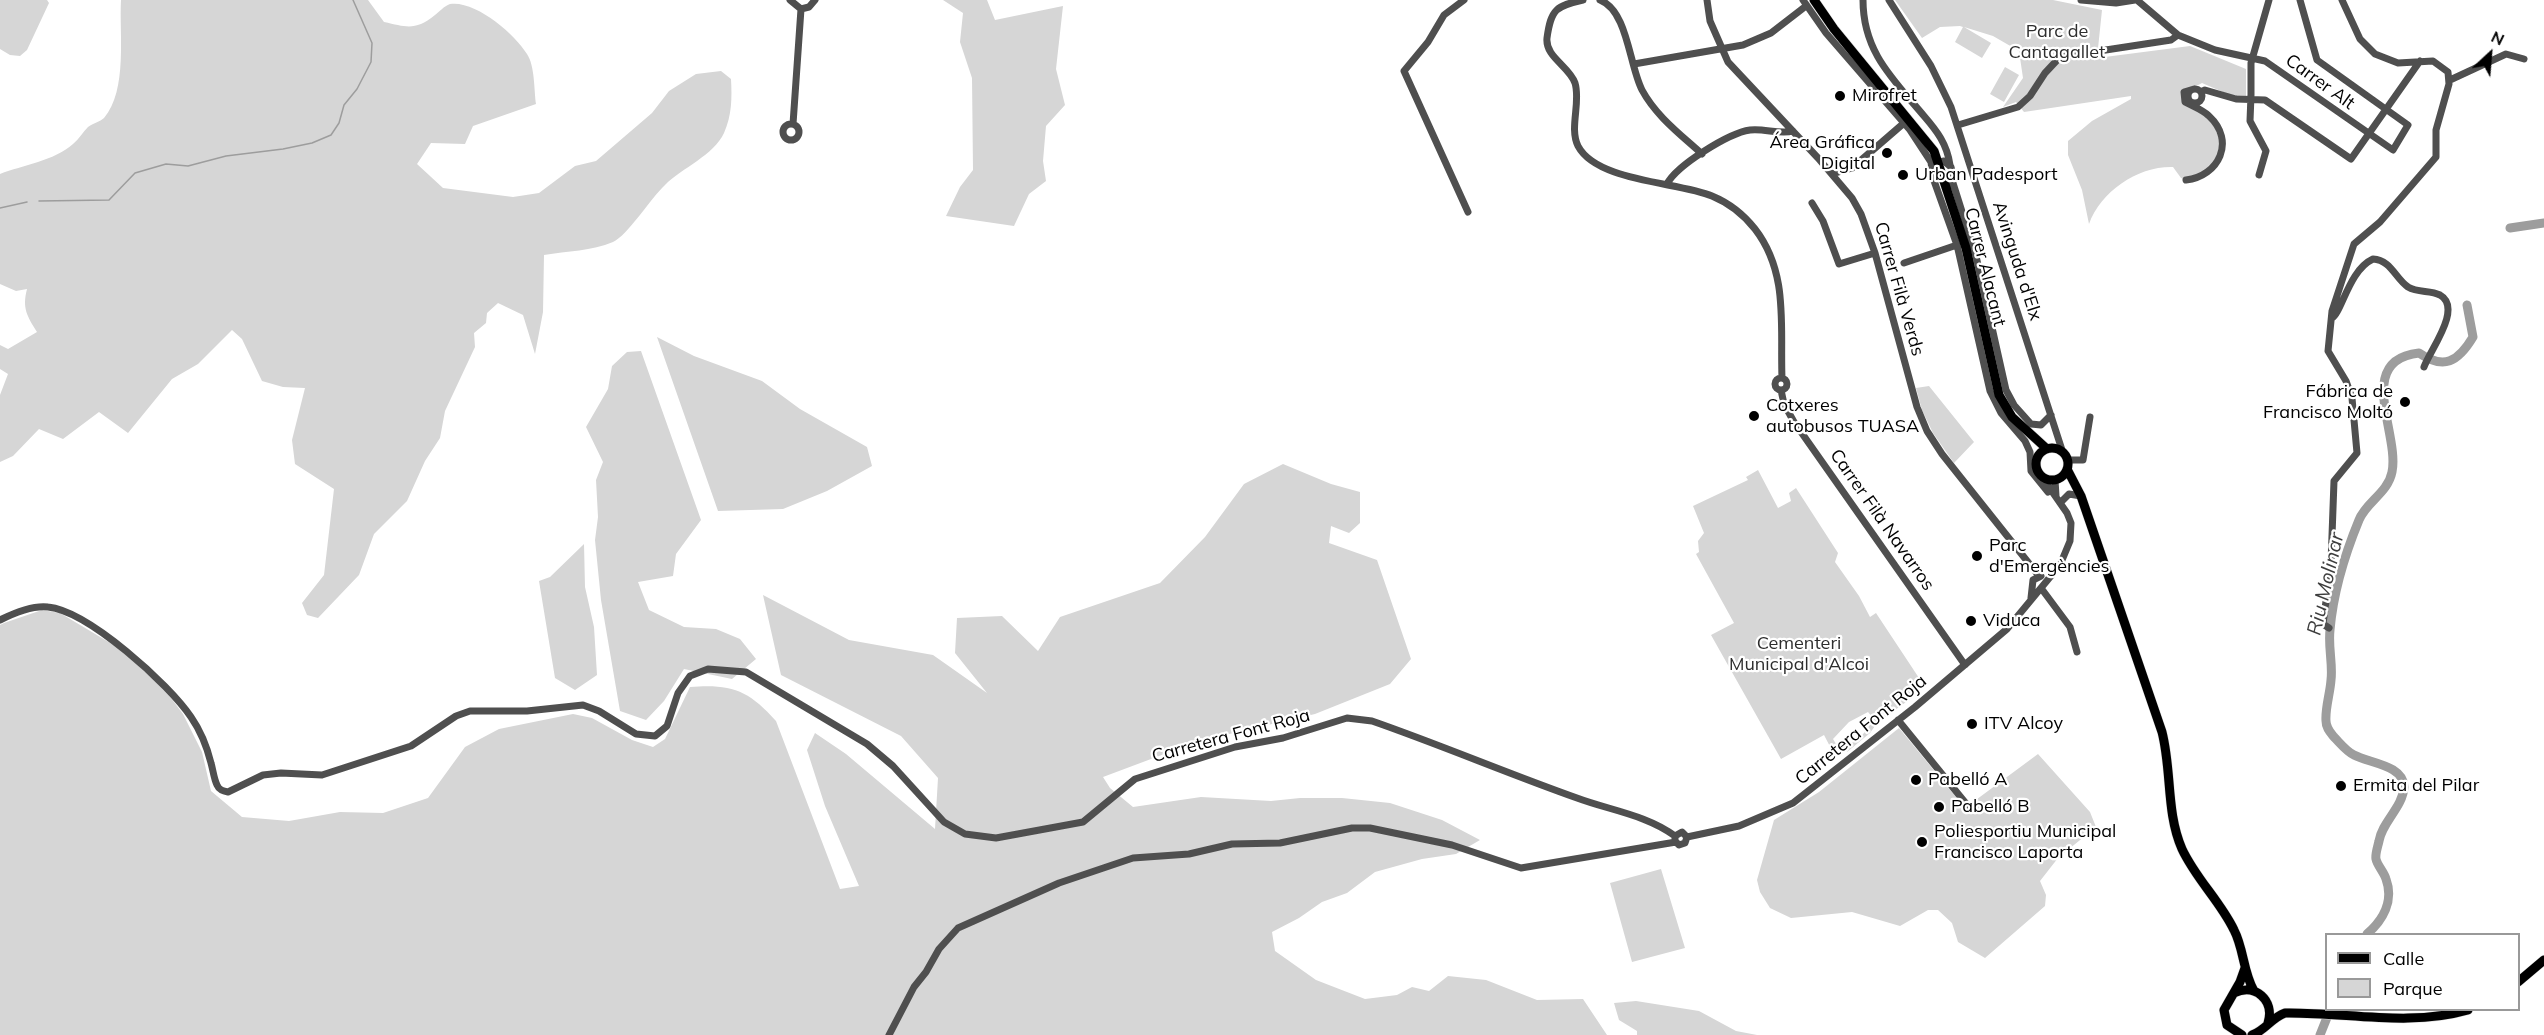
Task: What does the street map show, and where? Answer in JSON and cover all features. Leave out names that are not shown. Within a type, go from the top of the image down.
[{"type":"main road","name":"Carrer Alacant","points":[[1808,2],[1834,29],[1934,151],[1970,262],[1995,381],[2004,405],[2033,438],[2057,453]]},
{"type":"main road","points":[[2057,453],[2035,464],[2042,477],[2069,482],[2080,492]]},
{"type":"main road","points":[[2057,453],[2057,480]]},
{"type":"main road","points":[[2057,453],[2080,492],[2162,732],[2178,838],[2194,872],[2235,930],[2254,991],[2267,1002],[2290,1013]]},
{"type":"main road","points":[[2520,980],[2544,960]]},
{"type":"main road","points":[[2237,1034],[2226,1021],[2224,1010],[2245,968]]},
{"type":"main road","points":[[2234,993],[2254,991]]},
{"type":"main road","points":[[2260,1031],[2270,1012],[2267,1002]]},
{"type":"main road","points":[[2260,1031],[2278,1016],[2290,1013],[2428,1017],[2462,1011]]},
{"type":"street","points":[[790,0],[801,9]]},
{"type":"street","points":[[801,9],[809,7],[815,0]]},
{"type":"street","points":[[1464,0],[1444,15],[1428,42],[1404,71],[1468,212]]},
{"type":"street","points":[[1583,0],[1562,5],[1556,9],[1547,40],[1550,51],[1574,81],[1577,144],[1585,154],[1611,169],[1645,182],[1667,184],[1673,175],[1702,154],[1744,131],[1793,131]]},
{"type":"street","points":[[1600,0],[1616,11],[1642,89],[1654,110],[1702,154]]},
{"type":"street","name":"Carrer Filà Verds","points":[[1707,0],[1710,21],[1722,50],[1734,70],[1832,174],[1862,214],[1875,253],[1917,407],[1927,431],[1942,454],[2031,567],[2039,582]]},
{"type":"street","points":[[1863,0],[1864,27],[1870,46],[1941,137],[1940,164]]},
{"type":"street","name":"Avinguda d'Elx","points":[[1889,0],[1931,66],[1958,125],[2051,416],[2057,453]]},
{"type":"street","points":[[2081,0],[2136,0]]},
{"type":"street","name":"Carrer Alt","points":[[2136,0],[2178,35],[2215,50],[2265,61],[2391,151],[2408,125],[2386,109]]},
{"type":"street","points":[[2259,175],[2266,151],[2250,121],[2252,58],[2269,0]]},
{"type":"street","points":[[2300,0],[2317,60],[2386,109]]},
{"type":"street","points":[[2329,628],[2324,624],[2322,617],[2331,573],[2334,481],[2357,453],[2352,398],[2346,381],[2328,351],[2332,318],[2348,256],[2354,244],[2380,222],[2436,157],[2436,130],[2450,80],[2448,72],[2440,64],[2420,61],[2391,62],[2369,50],[2360,39],[2342,0]]},
{"type":"street","points":[[1634,64],[1722,50],[1763,37],[1808,2]]},
{"type":"street","name":"Carrer Alacant","points":[[1808,2],[1918,141],[1940,164]]},
{"type":"street","points":[[793,124],[801,9]]},
{"type":"street","points":[[1958,125],[2018,107],[2030,96],[2045,73],[2060,57],[2171,40],[2178,35]]},
{"type":"street","points":[[2450,80],[2506,54],[2524,59]]},
{"type":"street","points":[[2186,180],[2207,174],[2221,155],[2223,146],[2210,116],[2185,102],[2184,92],[2205,90],[2236,99],[2265,100],[2351,159],[2420,61]]},
{"type":"street","points":[[1832,174],[1852,168],[1904,123]]},
{"type":"street","name":"Carrer Filà Navarros","points":[[1667,184],[1720,199],[1740,214],[1765,244],[1776,271],[1780,290],[1782,378],[1775,383],[1781,390],[1784,404],[1794,422],[1965,664]]},
{"type":"street","name":"Carrer Alacant","points":[[1946,188],[1977,256],[2007,393],[2031,424],[2041,425],[2051,416]]},
{"type":"street","name":"Carrer Alacant","points":[[1946,188],[1985,376],[1993,400],[2028,446],[2029,464],[2035,477],[2048,492],[2059,499]]},
{"type":"street","points":[[1812,203],[1823,221],[1839,264],[1875,253]]},
{"type":"street","name":"Carrer Filà Verds","points":[[1904,263],[1958,245]]},
{"type":"street","points":[[2332,318],[2338,312],[2350,283],[2367,262],[2373,259],[2384,261],[2409,287],[2438,294],[2448,304],[2448,316],[2426,362]]},
{"type":"street","name":"Carrer Alacant","points":[[1993,400],[2004,405],[2007,393]]},
{"type":"street","points":[[2057,453],[2084,460],[2090,417]]},
{"type":"street","points":[[2042,477],[2059,499],[2070,519],[2071,535],[2067,551],[2055,571],[2039,582],[2070,627],[2077,652]]},
{"type":"street","points":[[2057,480],[2059,499]]},
{"type":"street","points":[[2059,499],[2080,492]]},
{"type":"street","name":"Carretera Font Roja","points":[[0,620],[33,608],[56,608],[87,625],[135,658],[165,684],[187,711],[205,744],[217,785],[228,792],[268,774],[322,775],[411,746],[456,716],[470,711],[527,711],[583,705],[599,711],[636,734],[655,736],[667,726],[678,693],[690,676],[701,670],[728,668],[755,675],[796,704],[867,744],[893,766],[936,816],[956,830],[975,836],[1005,838],[1076,825],[1090,818],[1120,789],[1143,776],[1235,747],[1283,738],[1354,718],[1372,721],[1553,789],[1630,814],[1683,844],[1687,837],[1739,826],[1787,807],[2001,635],[2030,603],[2039,582]]},
{"type":"street","points":[[1898,720],[1968,806]]},
{"type":"street","points":[[889,1035],[911,991],[939,949],[958,928],[1059,883],[1133,858],[1189,854],[1232,844],[1280,843],[1352,828],[1370,828],[1452,845],[1521,868],[1675,839]]},
{"type":"green space","points":[[0,0],[47,0],[49,3],[27,50],[20,56],[10,55],[0,49]]},
{"type":"green space","points":[[121,0],[368,0],[384,22],[405,26],[422,24],[450,4],[471,7],[482,13],[504,28],[530,59],[536,104],[473,126],[465,144],[431,143],[417,164],[443,188],[513,197],[539,193],[575,166],[596,161],[652,113],[669,91],[696,74],[721,71],[731,79],[730,113],[727,126],[719,141],[705,155],[665,185],[619,238],[605,245],[588,249],[544,255],[543,312],[535,354],[523,315],[498,303],[487,313],[486,323],[474,333],[475,347],[445,411],[440,438],[425,461],[407,501],[374,534],[359,575],[318,618],[307,615],[302,603],[324,575],[334,489],[295,464],[292,440],[305,388],[283,387],[262,381],[242,339],[232,330],[198,364],[172,379],[128,433],[99,412],[63,439],[39,429],[13,456],[0,462],[0,395],[8,374],[0,369],[0,345],[8,349],[37,332],[26,312],[27,289],[16,291],[0,284],[0,174],[57,155],[73,144],[88,127],[104,118],[112,106],[119,77]]},
{"type":"green space","points":[[943,0],[987,0],[995,20],[1063,6],[1056,69],[1065,105],[1046,126],[1043,161],[1046,181],[1029,194],[1014,226],[946,216],[960,187],[973,170],[972,78],[960,42],[963,13]]},
{"type":"green space","name":"Parc de Cantagallet","points":[[1895,0],[2053,0],[2102,10],[2097,58],[2190,46],[2246,69],[2246,96],[2230,95],[2202,83],[2187,91],[2185,98],[2211,119],[2221,143],[2218,156],[2201,174],[2186,180],[2181,178],[2173,167],[2147,171],[2134,176],[2122,183],[2102,201],[2089,224],[2082,190],[2068,155],[2068,141],[2092,121],[2131,99],[2131,96],[2024,112],[2016,102],[2003,107],[2023,78],[2019,51],[1993,36],[1964,27],[1991,43],[1982,58],[1955,42],[1963,27],[1960,26],[1940,27],[1922,38]]},
{"type":"green space","points":[[2005,67],[2019,75],[2004,102],[1990,94]]},
{"type":"green space","points":[[657,337],[694,356],[762,381],[800,409],[867,447],[872,466],[827,491],[783,509],[718,511]]},
{"type":"green space","points":[[641,351],[701,520],[676,554],[673,576],[638,582],[649,610],[684,627],[716,629],[740,639],[756,659],[732,679],[684,669],[664,701],[646,720],[620,711],[601,600],[595,540],[598,517],[596,480],[603,462],[586,427],[608,389],[612,366],[627,352]]},
{"type":"green space","points":[[1929,386],[1974,442],[1954,463],[1933,433],[1922,410],[1916,388]]},
{"type":"green space","points":[[1283,464],[1331,484],[1360,492],[1360,523],[1349,533],[1331,526],[1329,543],[1377,560],[1411,659],[1390,684],[1315,714],[1199,741],[1103,777],[1110,788],[1133,807],[1201,797],[1271,801],[1342,798],[1390,803],[1442,820],[1480,840],[1456,854],[1422,859],[1375,872],[1347,893],[1322,902],[1299,918],[1272,932],[1275,951],[1316,980],[1365,999],[1397,995],[1412,987],[1429,991],[1448,976],[1486,980],[1537,1000],[1583,999],[1607,1035],[0,1035],[0,625],[4,623],[42,610],[60,613],[117,647],[148,674],[183,714],[202,752],[211,791],[242,817],[289,821],[340,812],[383,813],[428,798],[465,747],[499,729],[573,714],[592,718],[632,740],[653,747],[665,739],[690,687],[717,687],[738,691],[757,702],[776,721],[840,889],[859,886],[825,806],[807,750],[815,733],[846,754],[935,829],[938,778],[901,736],[781,675],[763,595],[849,640],[933,655],[987,693],[955,653],[957,618],[1002,616],[1038,651],[1060,617],[1160,583],[1205,537],[1244,484]]},
{"type":"green space","name":"Cementeri Municipal d'Alcoi","points":[[1758,470],[1778,508],[1791,501],[1789,493],[1796,488],[1838,553],[1835,562],[1859,596],[1870,617],[1876,613],[1919,678],[1913,697],[1877,723],[1870,733],[1847,752],[1844,746],[1861,736],[1873,718],[1868,712],[1849,722],[1833,739],[1838,747],[1835,756],[1824,735],[1781,759],[1711,635],[1734,623],[1696,554],[1699,552],[1698,541],[1704,533],[1693,506],[1748,480],[1746,477]]},
{"type":"green space","points":[[584,544],[585,587],[594,627],[597,675],[575,690],[555,678],[539,581],[550,577]]},
{"type":"green space","name":"Poliesportiu Municipal Francisco Laporta","points":[[1899,728],[1965,808],[2038,754],[2090,812],[2096,827],[2058,858],[2040,881],[2046,895],[2045,906],[1985,958],[1958,942],[1952,923],[1938,910],[1928,910],[1900,926],[1852,912],[1791,918],[1770,908],[1760,892],[1757,880],[1774,820],[1819,792]]},
{"type":"green space","points":[[1661,869],[1685,948],[1632,962],[1610,883]]},
{"type":"green space","points":[[1636,1001],[1699,1011],[1736,1031],[1757,1035],[1637,1035],[1637,1031],[1619,1020],[1614,1003]]},
{"type":"waterway","points":[[39,201],[109,200],[135,173],[166,164],[188,166],[226,156],[283,149],[312,143],[331,135],[339,123],[344,105],[357,89],[371,62],[372,43],[353,0]]},
{"type":"waterway","points":[[0,208],[27,202]]},
{"type":"waterway","name":"Riu Molinar","points":[[2510,228],[2544,223]]},
{"type":"waterway","name":"Riu Molinar","points":[[2368,933],[2378,923],[2388,902],[2388,887],[2376,855],[2381,834],[2400,801],[2404,787],[2402,780],[2392,769],[2351,753],[2327,728],[2326,716],[2331,674],[2330,636],[2334,602],[2340,574],[2359,520],[2382,492],[2392,472],[2393,456],[2384,401],[2384,384],[2388,369],[2400,359],[2419,353],[2443,362],[2456,358],[2473,337],[2467,305]]},
{"type":"waterway","name":"Riu Molinar","points":[[2320,1035],[2330,1011]]},
{"type":"place","name":"Mirofret","points":[[1840,96]]},
{"type":"place","name":"Área Gráfica Digital","points":[[1887,153]]},
{"type":"place","name":"Urban Padesport","points":[[1903,175]]},
{"type":"place","name":"Fábrica de Francisco Moltó","points":[[2405,402]]},
{"type":"place","name":"Cotxeres autobusos TUASA","points":[[1754,416]]},
{"type":"place","name":"Parc d'Emergències","points":[[1977,556]]},
{"type":"place","name":"Viduca","points":[[1971,621]]},
{"type":"place","name":"ITV Alcoy","points":[[1972,724]]},
{"type":"place","name":"Pabelló A","points":[[1916,780]]},
{"type":"place","name":"Ermita del Pilar","points":[[2341,786]]},
{"type":"place","name":"Pabelló B","points":[[1939,807]]},
{"type":"place","name":"Poliesportiu Municipal Francisco Laporta","points":[[1922,842]]}]
